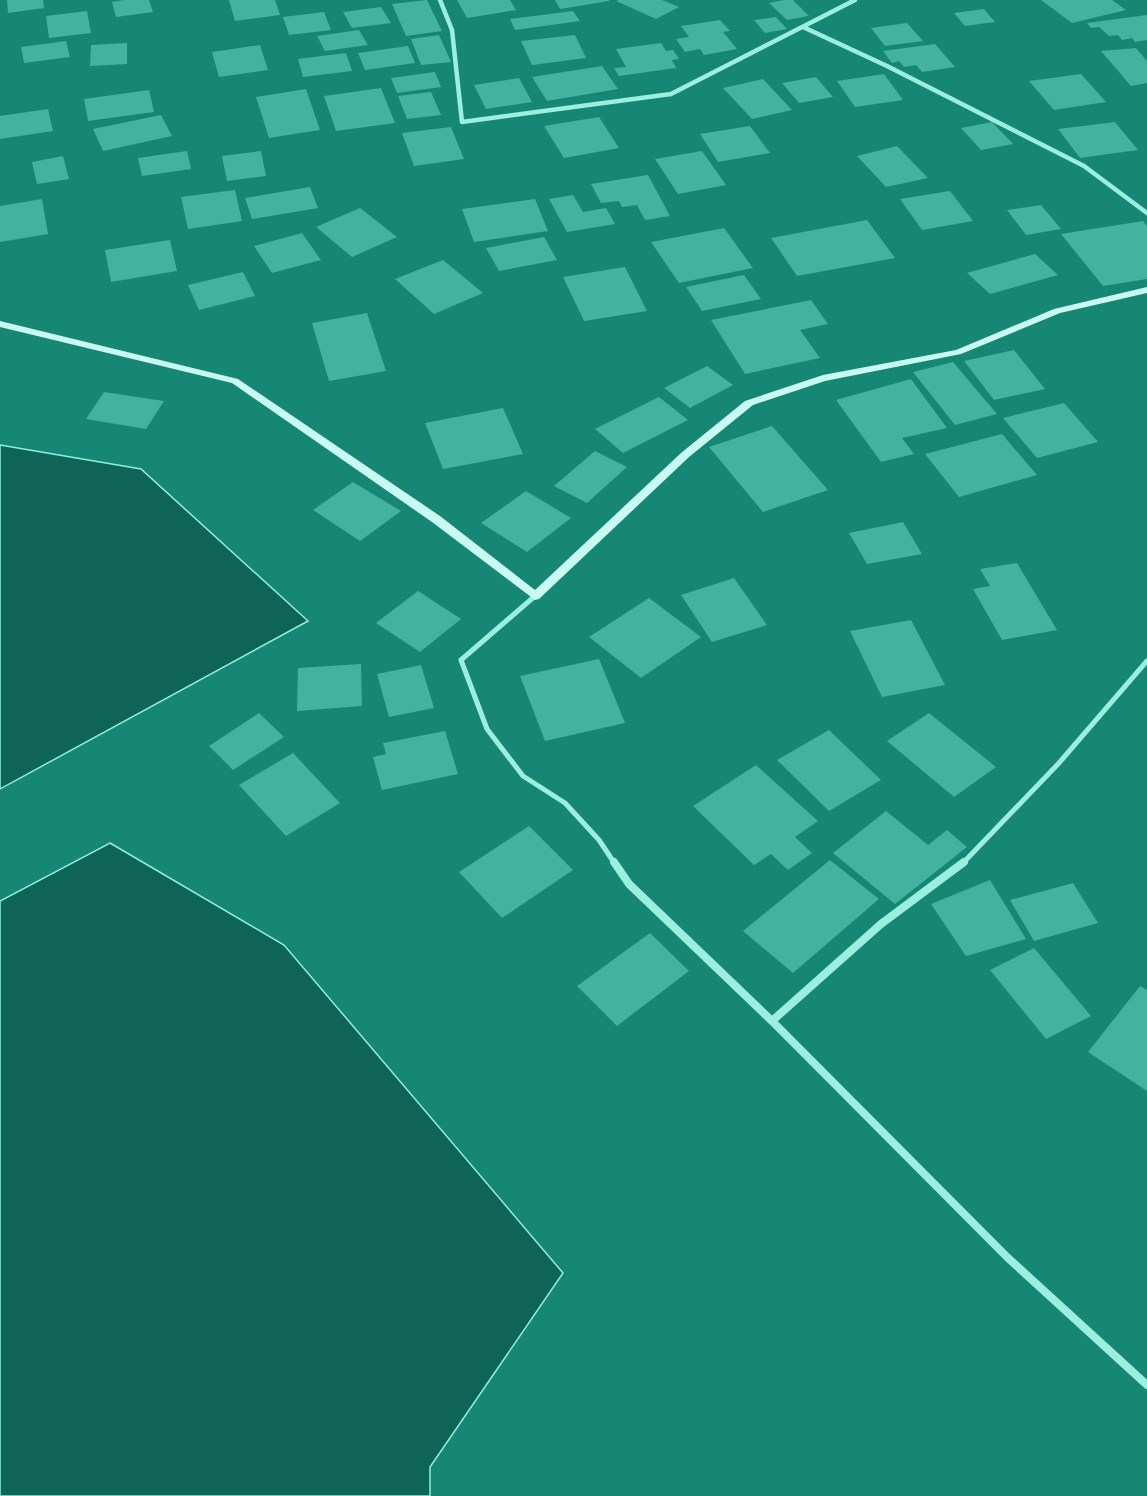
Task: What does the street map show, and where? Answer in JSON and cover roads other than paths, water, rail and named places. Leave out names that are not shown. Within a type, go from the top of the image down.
[{"type":"street","points":[[440,0],[452,30],[462,122],[671,94],[855,0]]},
{"type":"street","points":[[803,27],[887,66],[1084,166],[1147,213]]},
{"type":"street","points":[[1147,290],[1057,311],[958,352],[823,378],[749,403],[685,455],[535,596],[474,646],[461,660],[487,729],[523,776],[565,803],[599,840],[629,884],[772,1021],[1006,1257],[1147,1385]]},
{"type":"street","points":[[0,324],[235,381],[436,519],[535,596]]},
{"type":"street","points":[[772,1021],[881,924],[967,860],[1059,763],[1147,661]]},
{"type":"water","points":[[0,445],[141,469],[308,621],[0,789]]},
{"type":"water","points":[[110,843],[284,945],[563,1273],[430,1467],[430,1496],[0,1496],[0,901]]}]
